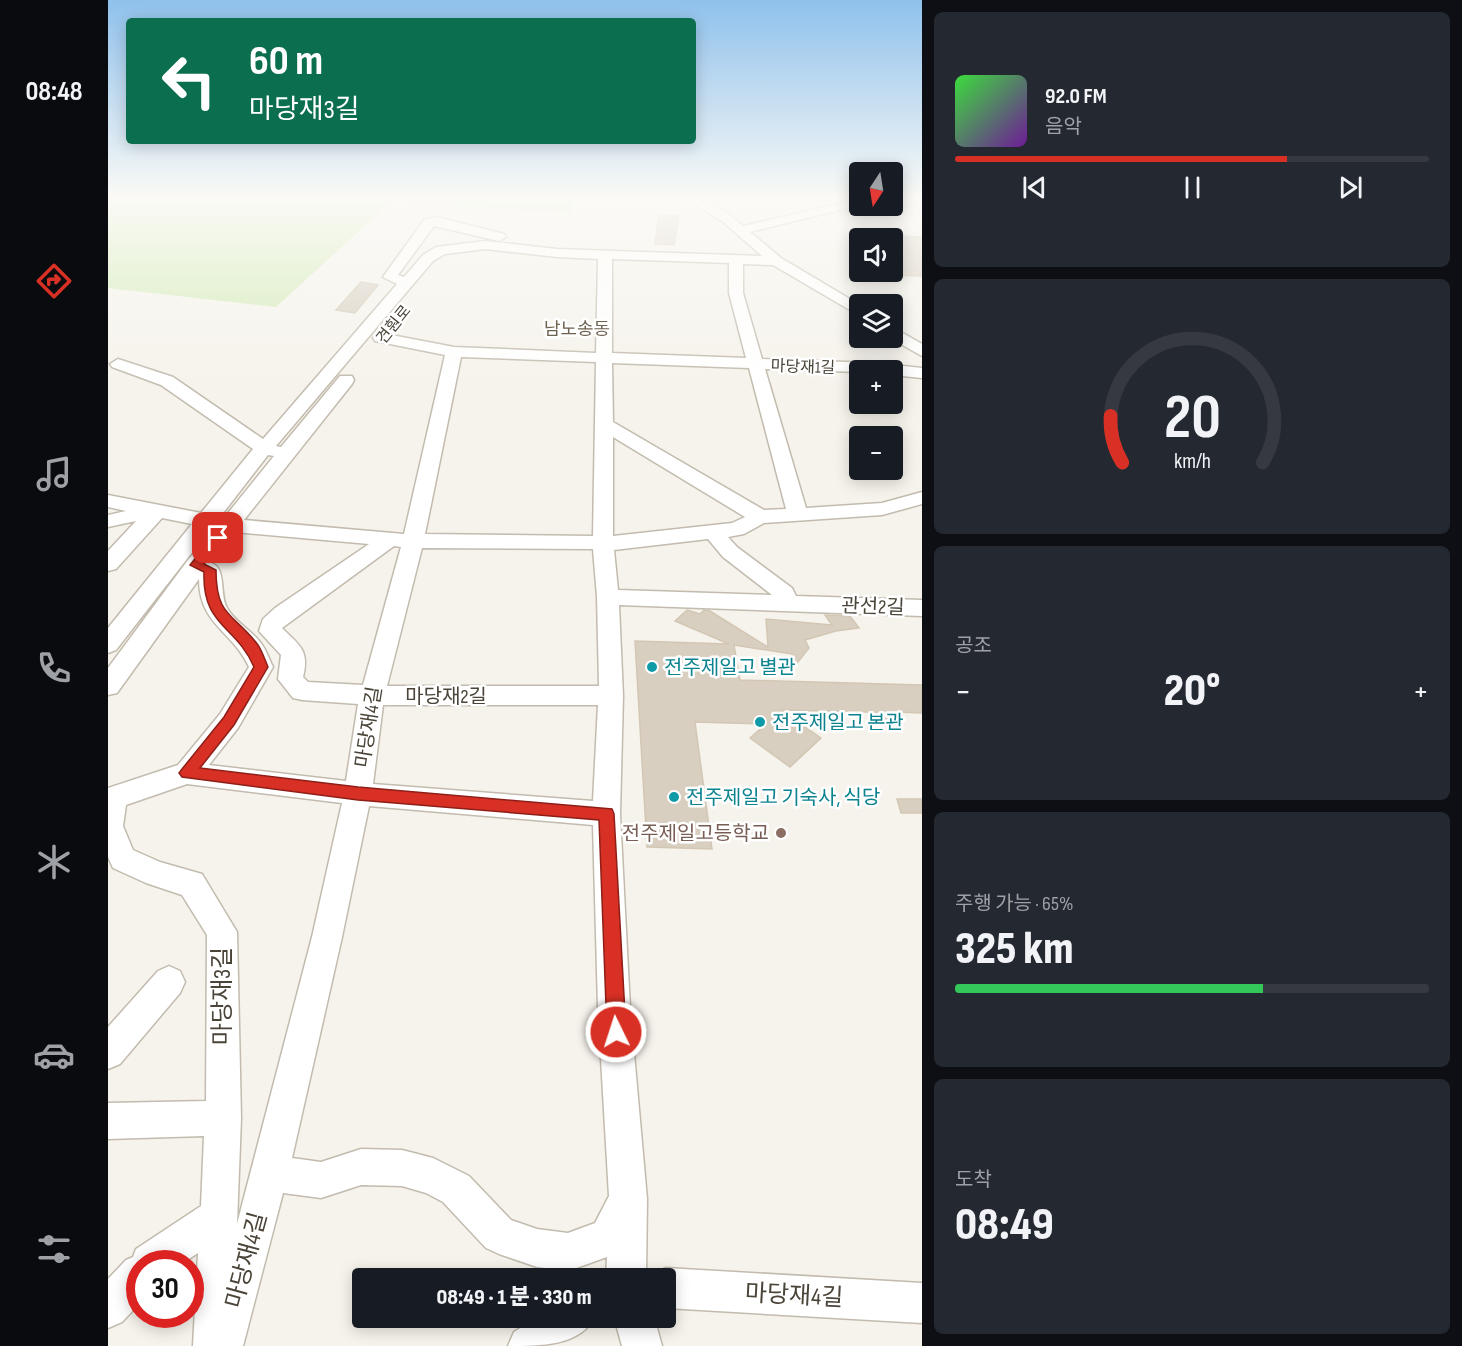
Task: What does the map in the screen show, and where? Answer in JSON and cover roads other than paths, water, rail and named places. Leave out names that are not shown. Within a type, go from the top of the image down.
[{"type":"street","points":[[401,262],[390,277],[407,283]]},
{"type":"street","name":"견훤로","points":[[108,644],[264,448],[425,262]]},
{"type":"street","name":"견훤로","points":[[108,686],[196,565],[443,262]]},
{"type":"street","points":[[605,262],[603,543],[608,597],[611,696],[606,814],[614,1008],[628,1199],[626,1268]]},
{"type":"street","name":"마당재1길","points":[[736,262],[736,293],[798,515]]},
{"type":"street","points":[[777,262],[849,305]]},
{"type":"street","name":"마당재1길","points":[[381,338],[454,352],[875,368],[922,374]]},
{"type":"street","points":[[903,339],[922,351]]},
{"type":"street","name":"마당재4길","points":[[223,1346],[270,1173],[327,937],[358,794],[372,696],[401,540],[454,352]]},
{"type":"street","points":[[118,364],[167,381],[264,448],[285,453]]},
{"type":"street","points":[[604,424],[760,517]]},
{"type":"street","points":[[108,501],[228,525],[401,540],[624,543],[737,529],[760,517],[882,509],[922,498]]},
{"type":"street","points":[[108,521],[157,511]]},
{"type":"street","points":[[108,564],[157,511]]},
{"type":"street","points":[[608,597],[786,603],[784,593],[730,552],[712,532]]},
{"type":"street","name":"마당재2길","points":[[401,540],[283,614],[271,625],[270,631],[292,648],[296,662],[290,679],[303,691],[372,696],[611,696]]},
{"type":"street","points":[[187,773],[229,721],[261,667],[253,649],[217,612],[210,589],[210,570],[196,565]]},
{"type":"street","name":"관선2길","points":[[786,603],[922,608]]},
{"type":"street","name":"마당재3길","points":[[223,1118],[222,932],[192,884],[156,874],[123,859],[109,826],[113,798],[187,773],[358,794],[606,814]]},
{"type":"street","points":[[108,1052],[169,982]]},
{"type":"street","points":[[108,1121],[223,1118],[213,1346]]},
{"type":"street","points":[[270,1173],[321,1180],[361,1167],[402,1168],[433,1176],[456,1189],[499,1235],[537,1248],[568,1252],[608,1238],[628,1199]]},
{"type":"street","name":"마당재4길","points":[[169,1250],[218,1216]]},
{"type":"street","points":[[108,1308],[126,1289]]},
{"type":"street","name":"마당재4길","points":[[676,1289],[922,1303]]},
{"type":"street","points":[[528,1346],[557,1328]]},
{"type":"street","points":[[637,1328],[642,1346]]},
{"type":"place","name":"전주제일고 별관","points":[[652,667]]},
{"type":"place","name":"전주제일고 본관","points":[[760,722]]},
{"type":"place","name":"전주제일고 기숙사, 식당","points":[[674,797]]},
{"type":"place","name":"전주제일고등학교","points":[[781,833]]},
{"type":"district","name":"남노송동","points":[[577,329]]}]
